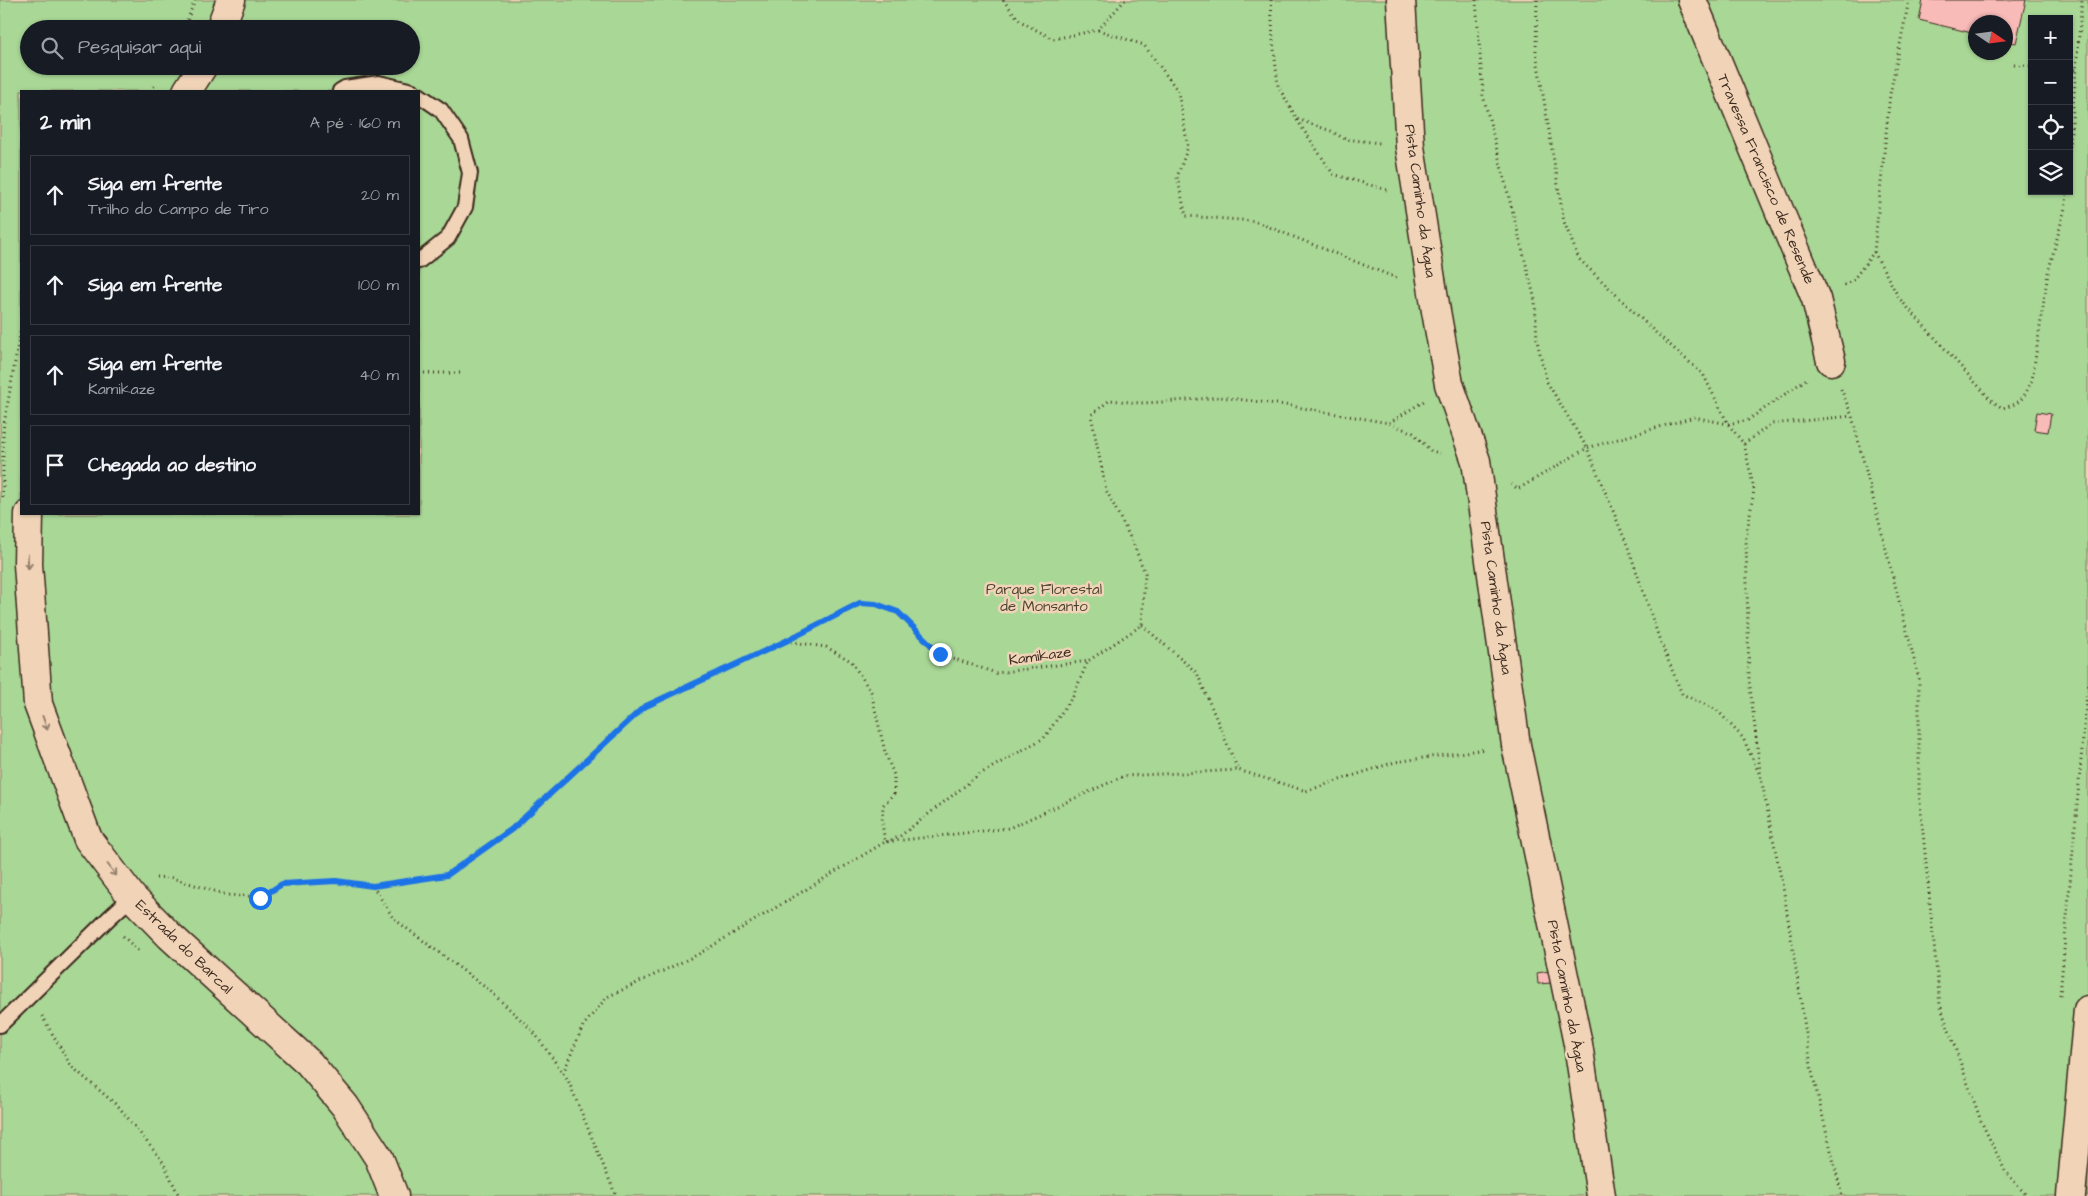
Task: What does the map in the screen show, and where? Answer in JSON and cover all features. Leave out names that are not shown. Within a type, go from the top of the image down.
[{"type":"main road","points":[[223,20],[231,0]]},
{"type":"main road","name":"Pista Caminho da Água","points":[[1401,0],[1410,147],[1431,282],[1449,384],[1476,461],[1516,745],[1578,1044],[1601,1196]]},
{"type":"main road","name":"Travessa Francisco de Resende","points":[[1692,0],[1816,299],[1831,361]]},
{"type":"main road","points":[[188,90],[197,75]]},
{"type":"main road","name":"Estrada do Barcal","points":[[29,515],[28,564],[38,704],[88,839],[132,897],[170,936],[309,1063],[345,1106],[379,1158],[394,1196]]},
{"type":"main road","points":[[2071,1196],[2088,1010]]},
{"type":"lane","points":[[342,90],[379,83],[409,90]]},
{"type":"lane","points":[[420,96],[442,110],[461,139],[470,172],[465,207],[448,238],[420,260]]},
{"type":"lane","points":[[0,1025],[132,897]]},
{"type":"path","points":[[187,20],[195,0]]},
{"type":"path","points":[[1003,0],[1020,21],[1053,39],[1098,30],[1144,45],[1178,91],[1188,147],[1177,177],[1186,216],[1254,221],[1398,279],[1431,282]]},
{"type":"path","points":[[1098,30],[1125,0]]},
{"type":"path","points":[[1271,0],[1278,86],[1333,174],[1418,200]]},
{"type":"path","points":[[1476,0],[1484,95],[1535,300],[1538,341],[1547,382],[1587,448],[1628,547],[1659,638],[1682,694],[1717,710],[1743,738],[1762,778]]},
{"type":"path","points":[[1537,0],[1536,52],[1564,222],[1579,259],[1655,332],[1703,374],[1728,424],[1744,444],[1754,490],[1746,538],[1748,679],[1762,778],[1784,894],[1812,1072],[1842,1196]]},
{"type":"path","points":[[1816,299],[1853,280],[1874,252],[1890,94],[1909,0]]},
{"type":"path","points":[[2070,150],[2082,0]]},
{"type":"path","points":[[2014,64],[2028,66]]},
{"type":"path","points":[[1297,119],[1331,131],[1345,139],[1410,147]]},
{"type":"path","points":[[1874,252],[1899,298],[1991,400],[2002,408],[2015,405],[2024,396],[2032,380],[2048,273],[2067,195]]},
{"type":"path","points":[[3,505],[4,430],[20,334]]},
{"type":"path","points":[[1142,624],[1145,573],[1133,543],[1106,490],[1090,415],[1110,400],[1139,403],[1221,397],[1285,405],[1389,423],[1413,433],[1431,451],[1476,461],[1518,489],[1587,448],[1694,418],[1728,424],[1748,420],[1831,361],[1852,416],[1919,679],[1919,792],[1940,1005],[1981,1121],[2005,1171],[2027,1196]]},
{"type":"path","points":[[420,373],[462,373]]},
{"type":"path","points":[[1389,423],[1449,384]]},
{"type":"path","points":[[1744,444],[1771,424],[1852,416]]},
{"type":"path","name":"Kamikaze","points":[[132,897],[147,879],[169,877],[227,895],[260,898],[282,884],[336,881],[373,886],[447,875],[512,829],[644,707],[786,641],[860,603],[876,604],[898,612],[940,654],[996,673],[1088,661]]},
{"type":"path","points":[[563,1073],[583,1026],[606,997],[697,955],[885,842],[899,837],[980,774],[1044,738],[1073,696],[1088,661],[1142,624]]},
{"type":"path","points":[[1142,624],[1197,673],[1238,770]]},
{"type":"path","points":[[786,641],[826,647],[851,661],[871,692],[885,752],[894,775],[894,794],[883,805],[882,823],[885,842]]},
{"type":"path","points":[[2060,995],[2088,682]]},
{"type":"path","points":[[885,842],[1009,828],[1124,776],[1238,770],[1306,791],[1395,762],[1516,745]]},
{"type":"path","points":[[373,886],[393,918],[490,990],[533,1031],[568,1080],[616,1196]]},
{"type":"path","points":[[110,917],[127,941],[142,954]]},
{"type":"path","points":[[30,996],[71,1066],[119,1107],[163,1162],[179,1196]]},
{"type":"green space","name":"Parque Florestal de Monsanto","points":[[0,0],[2088,0],[2088,1196],[0,1196]]},
{"type":"building","points":[[1923,0],[2026,0],[2016,43],[2013,42],[2013,15],[1968,15],[1968,32],[1919,20]]},
{"type":"building","points":[[2037,412],[2051,414],[2048,432],[2034,430]]},
{"type":"building","points":[[1550,971],[1551,983],[1538,984],[1537,973]]},
{"type":"route","points":[[260,898],[282,884],[336,881],[373,886],[447,875],[512,829],[644,707],[786,641],[860,603],[876,604],[898,612],[940,654]]}]
